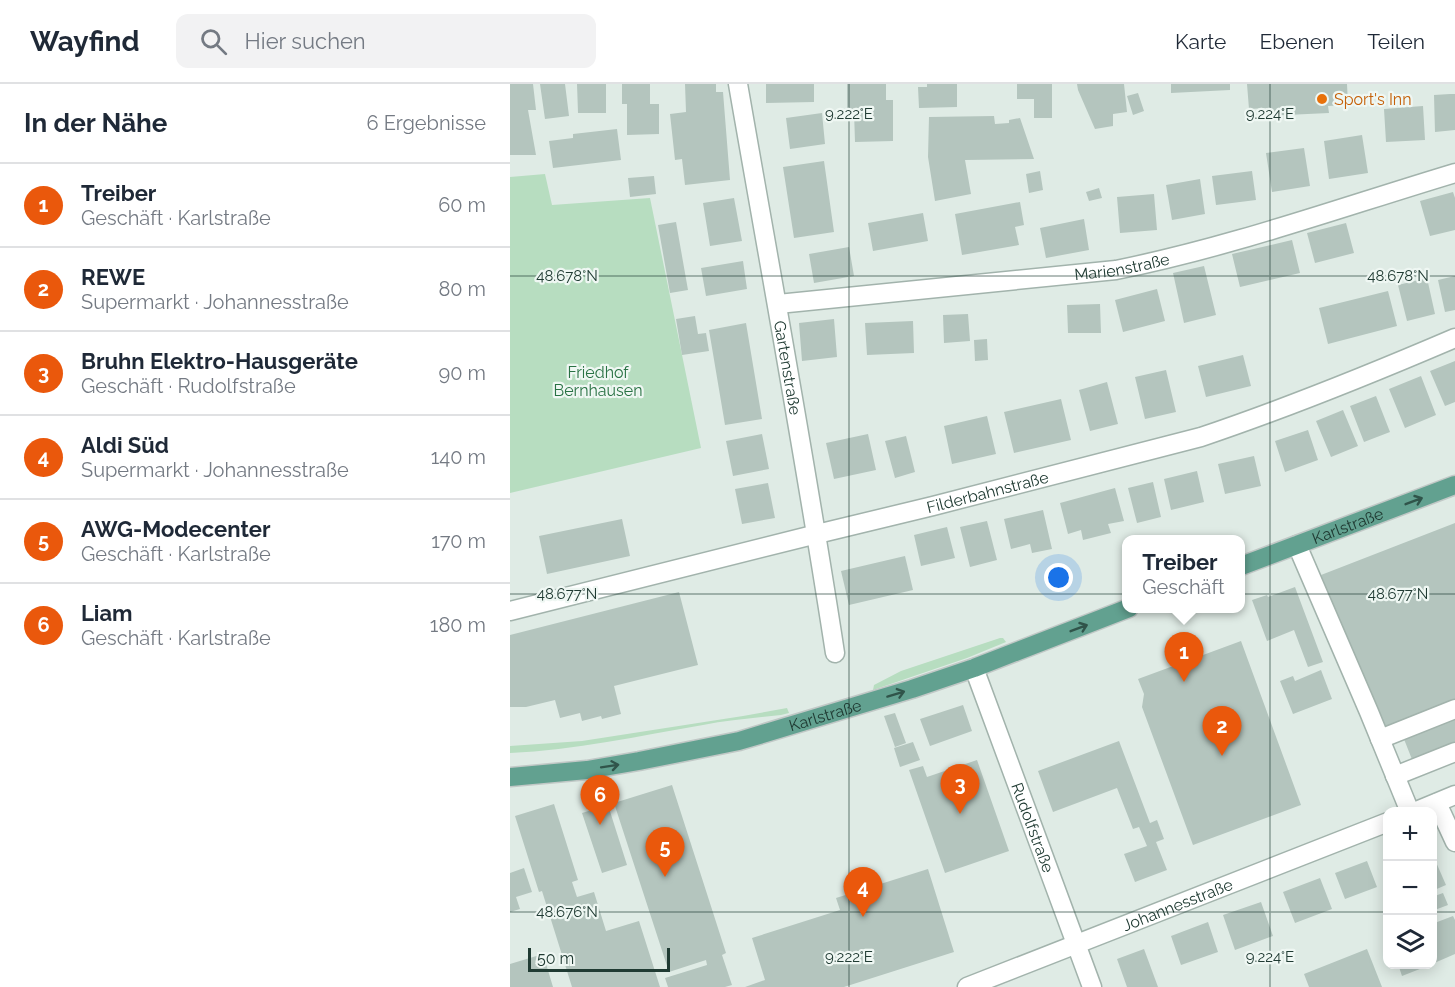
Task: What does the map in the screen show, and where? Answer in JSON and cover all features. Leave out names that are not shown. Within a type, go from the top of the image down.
[{"type":"main road","name":"Karlstraße","points":[[1245,564],[1455,485]]},
{"type":"main road","name":"Karlstraße","points":[[510,777],[586,770],[739,741],[974,668],[1122,612]]},
{"type":"street","name":"Gartenstraße","points":[[738,84],[778,304],[835,653]]},
{"type":"street","name":"Marienstraße","points":[[778,304],[1116,270],[1158,262],[1455,172]]},
{"type":"street","name":"Filderbahnstraße","points":[[510,611],[933,506],[1201,436],[1342,385],[1455,338]]},
{"type":"street","points":[[1297,545],[1410,807]]},
{"type":"street","name":"Rudolfstraße","points":[[974,668],[1092,987]]},
{"type":"street","points":[[1380,739],[1455,709]]},
{"type":"street","points":[[1395,776],[1455,752]]},
{"type":"street","points":[[1426,807],[1455,795]]},
{"type":"street","points":[[1437,803],[1455,842]]},
{"type":"street","name":"Johannesstraße","points":[[967,987],[1383,824]]},
{"type":"green space","name":"Friedhof Bernhausen","points":[[545,174],[552,205],[650,198],[701,448],[510,493],[510,177]]},
{"type":"green space","points":[[1000,638],[1006,642],[967,658],[873,690],[874,685],[901,671]]},
{"type":"green space","points":[[787,708],[789,713],[781,715],[722,722],[583,746],[510,753],[510,746],[582,741]]},
{"type":"building","points":[[510,84],[533,84],[536,110],[528,110],[536,155],[510,155]]},
{"type":"building","points":[[540,84],[565,84],[569,116],[545,119]]},
{"type":"building","points":[[577,84],[606,84],[606,113],[578,113]]},
{"type":"building","points":[[622,84],[650,84],[650,104],[659,104],[659,134],[627,135],[627,104],[622,104]]},
{"type":"building","points":[[685,84],[716,84],[716,92],[723,92],[730,180],[685,185],[682,159],[675,160],[670,114],[686,112]]},
{"type":"building","points":[[766,84],[814,84],[814,102],[766,103]]},
{"type":"building","points":[[847,84],[886,84],[886,100],[893,100],[893,141],[855,142],[854,111],[847,111]]},
{"type":"building","points":[[927,84],[957,84],[957,107],[919,108],[918,87],[927,87]]},
{"type":"building","points":[[1017,84],[1052,84],[1052,118],[1034,118],[1034,99],[1017,99]]},
{"type":"building","points":[[1077,84],[1124,84],[1127,112],[1113,114],[1113,126],[1095,129]]},
{"type":"building","points":[[1171,84],[1230,84],[1230,90],[1171,93]]},
{"type":"building","points":[[1247,84],[1347,84],[1348,105],[1328,106],[1329,113],[1267,116],[1267,108],[1249,109]]},
{"type":"building","points":[[1138,93],[1144,111],[1133,115],[1127,96]]},
{"type":"building","points":[[1455,94],[1455,130],[1435,132],[1434,95]]},
{"type":"building","points":[[1423,106],[1425,140],[1386,142],[1384,109]]},
{"type":"building","points":[[822,113],[825,144],[790,149],[786,118]]},
{"type":"building","points":[[994,116],[995,124],[1009,123],[1009,120],[1020,118],[1034,159],[965,160],[971,194],[935,201],[928,157],[929,117]]},
{"type":"building","points":[[617,129],[621,160],[553,168],[549,141],[573,138],[573,134]]},
{"type":"building","points":[[1362,135],[1368,173],[1329,179],[1324,141]]},
{"type":"building","points":[[1304,148],[1310,186],[1272,192],[1266,153]]},
{"type":"building","points":[[824,161],[834,232],[794,238],[783,167]]},
{"type":"building","points":[[1040,171],[1043,190],[1029,193],[1026,174]]},
{"type":"building","points":[[1252,171],[1256,200],[1216,205],[1212,176]]},
{"type":"building","points":[[654,176],[656,194],[630,197],[628,178]]},
{"type":"building","points":[[1200,179],[1205,214],[1172,220],[1166,185]]},
{"type":"building","points":[[1099,188],[1102,198],[1089,201],[1086,192]]},
{"type":"building","points":[[1453,192],[1455,230],[1430,236],[1420,201]]},
{"type":"building","points":[[1154,194],[1157,230],[1120,233],[1117,197]]},
{"type":"building","points":[[734,198],[742,241],[710,246],[703,203]]},
{"type":"building","points":[[1020,202],[1024,225],[1015,227],[1019,245],[962,255],[955,214]]},
{"type":"building","points":[[923,213],[928,241],[873,251],[868,223]]},
{"type":"building","points":[[1084,219],[1089,250],[1046,258],[1040,228]]},
{"type":"building","points":[[676,222],[688,290],[670,293],[658,225]]},
{"type":"building","points":[[1346,223],[1354,253],[1315,263],[1307,233]]},
{"type":"building","points":[[1292,240],[1300,273],[1240,287],[1232,254]]},
{"type":"building","points":[[849,247],[854,276],[814,283],[809,254]]},
{"type":"building","points":[[743,261],[747,289],[706,296],[701,268]]},
{"type":"building","points":[[1204,266],[1216,315],[1184,323],[1173,273]]},
{"type":"building","points":[[1455,276],[1455,310],[1445,312],[1438,280]]},
{"type":"building","points":[[1427,278],[1435,314],[1407,321],[1398,285]]},
{"type":"building","points":[[1157,289],[1165,321],[1123,332],[1115,300]]},
{"type":"building","points":[[1388,291],[1397,326],[1328,344],[1319,308]]},
{"type":"building","points":[[1100,304],[1101,333],[1068,333],[1067,305]]},
{"type":"building","points":[[968,314],[970,341],[944,343],[943,315]]},
{"type":"building","points":[[695,316],[698,334],[706,333],[709,351],[682,355],[676,319]]},
{"type":"building","points":[[834,319],[837,357],[802,361],[799,323]]},
{"type":"building","points":[[913,321],[914,353],[867,355],[865,323]]},
{"type":"building","points":[[746,323],[762,419],[725,425],[709,330]]},
{"type":"building","points":[[987,339],[988,360],[975,361],[974,340]]},
{"type":"building","points":[[1243,355],[1251,386],[1206,397],[1198,366]]},
{"type":"building","points":[[1455,361],[1455,402],[1445,406],[1430,371]]},
{"type":"building","points":[[1166,370],[1176,412],[1145,419],[1135,377]]},
{"type":"building","points":[[1421,376],[1436,415],[1405,428],[1389,389]]},
{"type":"building","points":[[1107,382],[1118,424],[1090,431],[1079,390]]},
{"type":"building","points":[[1376,396],[1390,432],[1364,442],[1350,406]]},
{"type":"building","points":[[1061,399],[1071,440],[1014,453],[1004,412]]},
{"type":"building","points":[[1343,410],[1358,446],[1331,457],[1316,421]]},
{"type":"building","points":[[987,416],[996,454],[952,464],[944,426]]},
{"type":"building","points":[[1308,430],[1318,460],[1285,472],[1275,441]]},
{"type":"building","points":[[762,434],[769,469],[733,476],[726,441]]},
{"type":"building","points":[[868,434],[876,470],[834,479],[826,443]]},
{"type":"building","points":[[906,436],[915,472],[895,478],[885,441]]},
{"type":"building","points":[[1254,456],[1261,486],[1225,494],[1218,464]]},
{"type":"building","points":[[1197,471],[1204,502],[1171,510],[1164,479]]},
{"type":"building","points":[[1153,482],[1161,517],[1137,523],[1128,488]]},
{"type":"building","points":[[768,483],[775,518],[742,524],[735,489]]},
{"type":"building","points":[[1115,488],[1124,521],[1108,524],[1111,533],[1083,540],[1081,530],[1068,534],[1060,503]]},
{"type":"building","points":[[1043,510],[1052,549],[1032,553],[1030,544],[1011,549],[1004,519]]},
{"type":"building","points":[[622,519],[630,556],[547,574],[539,536]]},
{"type":"building","points":[[987,521],[997,560],[970,567],[960,527]]},
{"type":"building","points":[[1455,523],[1455,699],[1382,728],[1321,575]]},
{"type":"building","points":[[947,527],[955,558],[921,566],[914,535]]},
{"type":"building","points":[[905,556],[913,590],[849,605],[841,571]]},
{"type":"building","points":[[1295,587],[1323,662],[1308,667],[1294,630],[1267,641],[1252,600]]},
{"type":"building","points":[[679,592],[698,665],[614,686],[621,714],[602,719],[601,716],[582,721],[580,713],[560,718],[555,700],[526,707],[510,707],[510,635]]},
{"type":"building","points":[[1241,641],[1301,805],[1193,845],[1142,707],[1144,694],[1138,679]]},
{"type":"building","points":[[1321,670],[1332,699],[1293,714],[1280,681],[1293,676],[1295,681]]},
{"type":"building","points":[[963,705],[972,731],[930,746],[920,719]]},
{"type":"building","points":[[895,713],[906,743],[895,747],[884,716]]},
{"type":"building","points":[[1455,713],[1455,746],[1413,762],[1402,734]]},
{"type":"building","points":[[1119,741],[1150,823],[1157,820],[1164,839],[1156,842],[1167,870],[1135,882],[1124,854],[1147,846],[1139,827],[1133,829],[1117,788],[1053,812],[1038,771]]},
{"type":"building","points":[[913,742],[920,760],[900,767],[894,748]]},
{"type":"building","points":[[977,760],[1009,851],[945,873],[909,770],[923,766],[927,777]]},
{"type":"building","points":[[672,785],[726,953],[722,955],[732,985],[725,987],[668,987],[665,978],[707,965],[706,960],[669,972],[614,803]]},
{"type":"building","points":[[554,804],[578,880],[572,882],[577,897],[594,892],[606,931],[639,921],[660,987],[572,987],[542,891],[539,892],[515,816]]},
{"type":"building","points":[[608,805],[627,865],[602,873],[582,813]]},
{"type":"building","points":[[1367,861],[1377,887],[1345,899],[1335,873]]},
{"type":"building","points":[[1437,864],[1446,885],[1437,889]]},
{"type":"building","points":[[524,868],[532,892],[516,897],[520,909],[510,912],[510,873]]},
{"type":"building","points":[[928,869],[954,952],[844,987],[745,987],[765,980],[752,938],[840,910],[836,898]]},
{"type":"building","points":[[1320,878],[1332,909],[1295,923],[1283,892]]},
{"type":"building","points":[[1443,893],[1448,905],[1437,909],[1437,895]]},
{"type":"building","points":[[1261,902],[1273,936],[1235,950],[1223,915]]},
{"type":"building","points":[[1453,916],[1455,920],[1455,954],[1437,962],[1437,922]]},
{"type":"building","points":[[1208,922],[1218,952],[1181,965],[1171,936]]},
{"type":"building","points":[[1144,949],[1158,987],[1127,987],[1117,959]]},
{"type":"building","points":[[1367,949],[1382,987],[1309,987],[1304,974]]},
{"type":"building","points":[[543,954],[553,987],[510,987],[510,964]]},
{"type":"building","points":[[1400,969],[1420,969],[1402,976]]},
{"type":"place","name":"Sport's Inn","points":[[1322,99]]},
{"type":"place","name":"Treiber","points":[[1184,682]]},
{"type":"place","name":"REWE","points":[[1222,756]]},
{"type":"place","name":"Bruhn Elektro-Hausgeräte","points":[[960,814]]},
{"type":"place","name":"Liam","points":[[600,825]]},
{"type":"place","name":"AWG-Modecenter","points":[[665,877]]},
{"type":"place","name":"Aldi Süd","points":[[863,917]]}]
